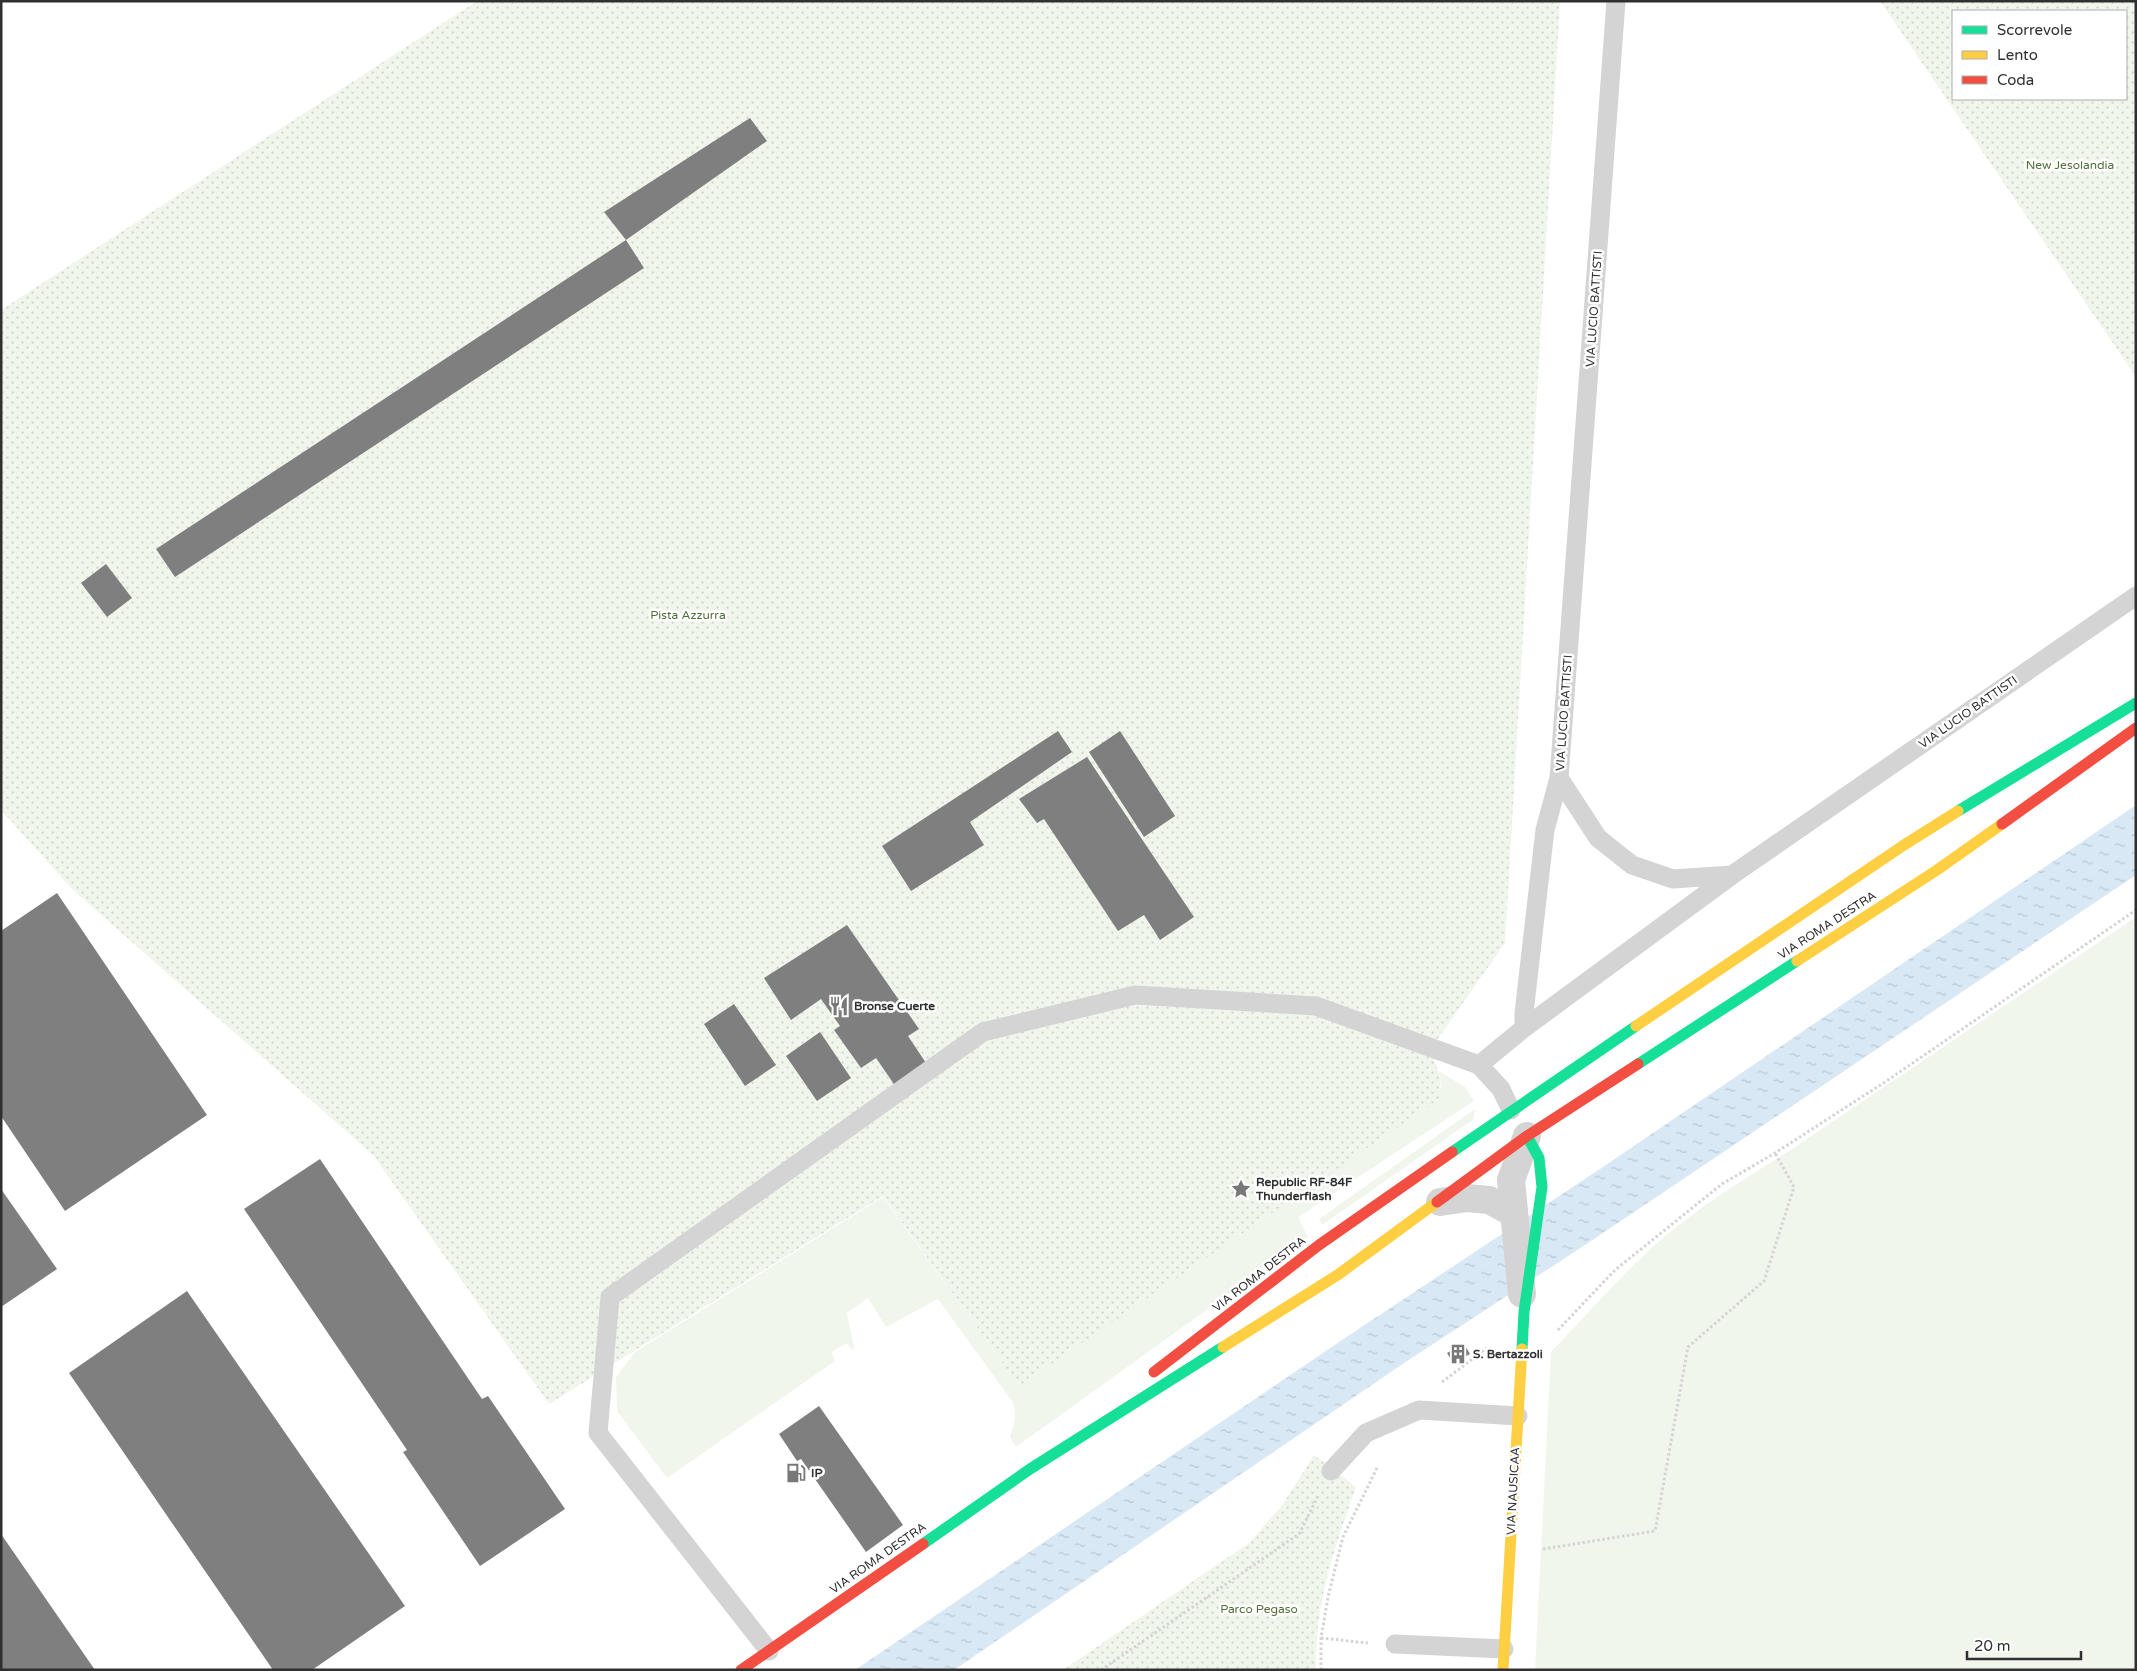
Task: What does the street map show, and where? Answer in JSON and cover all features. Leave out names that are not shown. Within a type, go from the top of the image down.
[{"type":"main road","name":"VIA ROMA DESTRA","points":[[1144,1380],[1319,1244],[1511,1110],[1904,845],[2028,766],[2136,703]]},
{"type":"main road","name":"VIA ROMA DESTRA","points":[[741,1670],[1030,1469],[1339,1274],[1404,1229],[1527,1136],[1937,870],[2136,728]]},
{"type":"main road","name":"VIA ROMA DESTRA","points":[[1875,880],[1904,845]]},
{"type":"main road","points":[[1511,1110],[1527,1136]]},
{"type":"main road","name":"VIA NAUSICAA","points":[[1503,1670],[1524,1312],[1542,1187],[1539,1158],[1527,1136]]},
{"type":"main road","points":[[1404,1229],[1413,1206]]},
{"type":"main road","name":"VIA ROMA DESTRA","points":[[1030,1469],[1121,1398]]},
{"type":"street","name":"VIA NAUSICAA","points":[[1524,1312],[1511,1180],[1527,1136]]},
{"type":"street","points":[[1440,1202],[1466,1198],[1489,1200],[1513,1214]]},
{"type":"lane","name":"VIA LUCIO BATTISTI","points":[[1616,1],[1559,778],[1598,838],[1632,865],[1673,879],[1732,875],[2136,596]]},
{"type":"lane","points":[[1524,1028],[1524,1013],[1545,830],[1559,778]]},
{"type":"lane","points":[[1479,1065],[1524,1028],[1732,875]]},
{"type":"lane","points":[[769,1651],[598,1433],[610,1297],[983,1032],[1135,995],[1316,1006],[1479,1065],[1501,1089],[1511,1110]]},
{"type":"lane","points":[[1331,1471],[1366,1433],[1419,1410],[1518,1416]]},
{"type":"lane","points":[[1395,1644],[1504,1648]]},
{"type":"path","points":[[1521,1364],[1564,1324],[1615,1270],[1722,1184],[1775,1153],[1885,1082],[2136,910]]},
{"type":"path","points":[[1510,1554],[1655,1530],[1688,1347],[1764,1281],[1794,1187],[1775,1153]]},
{"type":"path","points":[[1419,1410],[1440,1383],[1492,1345]]},
{"type":"path","points":[[1321,1670],[1321,1638],[1328,1597],[1343,1537],[1382,1460]]},
{"type":"path","points":[[1101,1670],[1299,1534],[1331,1471]]},
{"type":"path","points":[[1321,1638],[1358,1643]]},
{"type":"green space","name":"Pista Azzurra","points":[[477,1],[1560,1],[1505,943],[1430,1050],[1440,1080],[1439,1099],[1019,1386],[883,1196],[549,1404],[373,1155],[72,889],[1,810],[1,310]]},
{"type":"green space","name":"New Jesolandia","points":[[1880,1],[2136,1],[2136,377]]},
{"type":"green space","points":[[2136,917],[2136,1670],[1535,1670],[1551,1352],[1638,1261],[1690,1216]]},
{"type":"green space","points":[[1439,1071],[1465,1087],[1474,1101],[1298,1217],[1308,1237],[1016,1447],[1010,1437],[1015,1415],[1012,1401],[938,1299],[886,1327],[868,1298],[847,1313],[854,1348],[852,1350],[847,1343],[832,1352],[835,1361],[667,1478],[617,1411],[616,1377],[635,1352],[883,1197],[1019,1386],[1442,1088]]},
{"type":"green space","points":[[1475,1109],[1474,1119],[1322,1225],[1319,1219]]},
{"type":"green space","name":"Parco Pegaso","points":[[1314,1455],[1356,1487],[1333,1554],[1322,1599],[1316,1670],[1063,1670],[1249,1543],[1283,1504]]},
{"type":"water","points":[[2136,805],[2136,875],[1582,1247],[1404,1363],[954,1670],[855,1670],[1348,1336],[1603,1167]]},
{"type":"building","points":[[750,118],[767,141],[626,240],[604,212]]},
{"type":"building","points":[[626,240],[644,268],[175,577],[156,549]]},
{"type":"building","points":[[106,564],[132,598],[107,617],[81,583]]},
{"type":"building","points":[[1058,731],[1072,752],[970,822],[984,845],[911,891],[882,846]]},
{"type":"building","points":[[1120,731],[1175,816],[1144,837],[1089,752]]},
{"type":"building","points":[[1087,757],[1194,917],[1160,940],[1144,915],[1118,931],[1044,819],[1037,823],[1019,799]]},
{"type":"building","points":[[57,893],[207,1115],[65,1211],[1,1116],[1,931]]},
{"type":"building","points":[[847,925],[919,1029],[908,1036],[928,1066],[896,1087],[876,1058],[861,1068],[834,1030],[840,1026],[821,999],[791,1020],[764,978]]},
{"type":"building","points":[[734,1004],[776,1065],[745,1086],[704,1024]]},
{"type":"building","points":[[820,1032],[851,1078],[817,1101],[786,1056]]},
{"type":"building","points":[[320,1159],[482,1399],[488,1396],[565,1509],[480,1566],[403,1452],[407,1450],[244,1209]]},
{"type":"building","points":[[1,1189],[57,1269],[1,1307]]},
{"type":"building","points":[[187,1291],[405,1606],[312,1670],[273,1670],[69,1373]]},
{"type":"building","name":"S. Bertazzoli","points":[[1464,1344],[1470,1354],[1453,1363],[1447,1353]]},
{"type":"building","points":[[819,1406],[903,1525],[866,1552],[801,1459],[797,1461],[779,1434]]},
{"type":"building","points":[[1,1534],[95,1670],[1,1670]]},
{"type":"traffic: fast","points":[[1958,811],[2136,703]]},
{"type":"traffic: fast","points":[[1638,1064],[1797,961]]},
{"type":"traffic: fast","points":[[1452,1152],[1636,1026]]},
{"type":"traffic: fast","points":[[1522,1349],[1524,1312],[1542,1187],[1539,1158],[1527,1136]]},
{"type":"traffic: fast","points":[[923,1544],[1030,1469],[1223,1347]]},
{"type":"traffic: slow","points":[[1636,1026],[1904,845],[1958,811]]},
{"type":"traffic: slow","points":[[1797,961],[1937,870],[2002,824]]},
{"type":"traffic: slow","points":[[1223,1347],[1339,1274],[1437,1202]]},
{"type":"traffic: slow","points":[[1503,1670],[1522,1349]]},
{"type":"traffic: jam","points":[[2002,824],[2136,728]]},
{"type":"traffic: jam","points":[[1437,1202],[1527,1136],[1638,1064]]},
{"type":"traffic: jam","points":[[1154,1372],[1319,1245],[1452,1152]]},
{"type":"traffic: jam","points":[[741,1670],[923,1544]]},
{"type":"place","name":"Bronse Cuerte","points":[[839,1006]]},
{"type":"place","name":"Republic RF-84F Thunderflash","points":[[1241,1189]]},
{"type":"place","name":"S. Bertazzoli","points":[[1458,1354]]},
{"type":"place","name":"IP","points":[[796,1473]]}]
